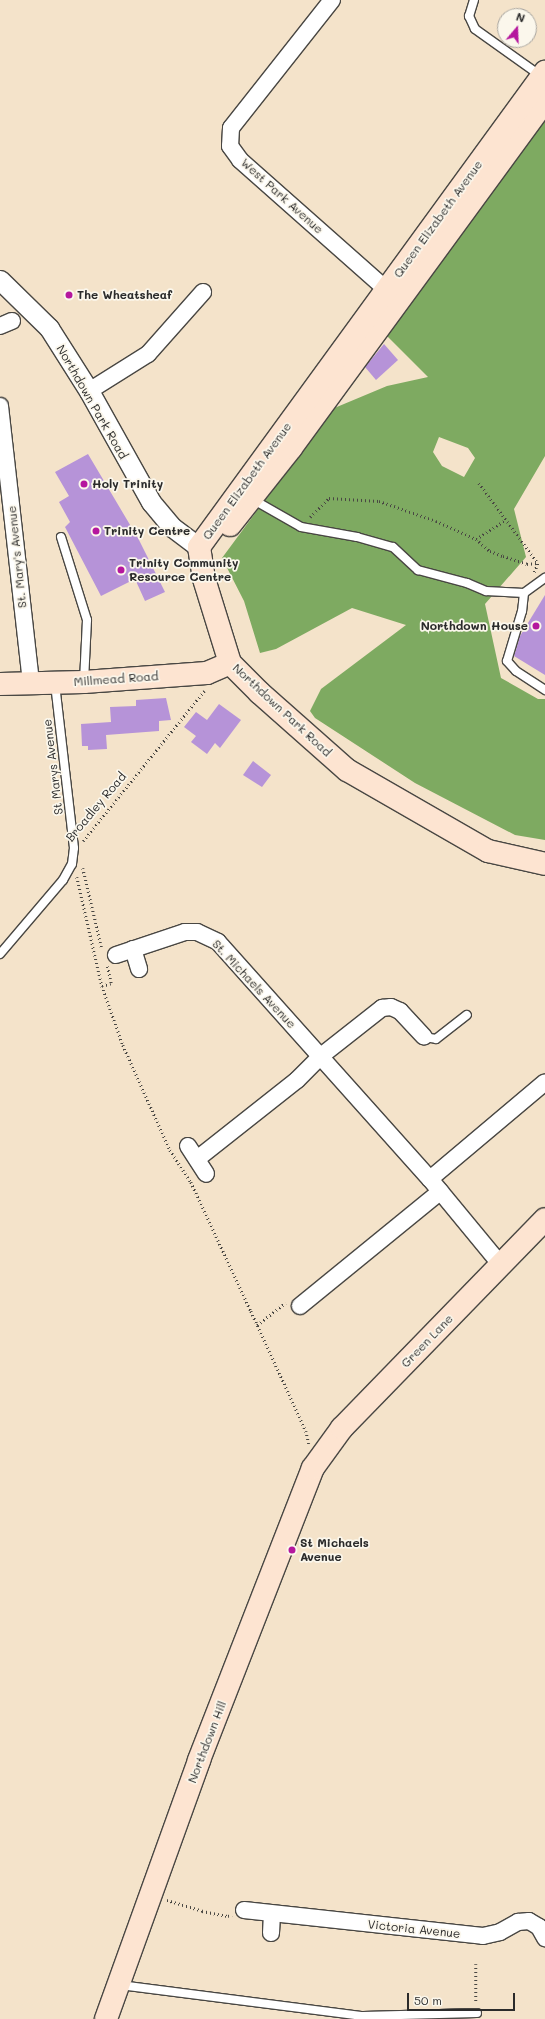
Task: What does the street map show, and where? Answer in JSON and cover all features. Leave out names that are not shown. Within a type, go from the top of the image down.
[{"type":"main road","name":"Queen Elizabeth Avenue","points":[[393,295],[544,74]]},
{"type":"main road","name":"Queen Elizabeth Avenue","points":[[198,547],[284,443],[393,295],[545,101]]},
{"type":"main road","name":"Queen Elizabeth Avenue","points":[[198,547],[221,535],[252,499],[284,443]]},
{"type":"main road","name":"Northdown Park Road","points":[[198,547],[204,580],[230,663],[346,770],[488,851],[545,864]]},
{"type":"main road","name":"Millmead Road","points":[[0,684],[84,682],[208,673],[230,663]]},
{"type":"main road","name":"Green Lane","points":[[313,1468],[342,1428],[545,1219]]},
{"type":"main road","name":"Northdown Hill","points":[[106,2019],[150,1895],[313,1468]]},
{"type":"street","name":"West Park Avenue","points":[[332,0],[231,128],[230,146],[240,160],[393,295]]},
{"type":"street","name":"Northdown Park Road","points":[[0,280],[49,328],[89,392],[152,502],[172,527],[198,547]]},
{"type":"street","points":[[89,392],[148,354],[203,292]]},
{"type":"street","name":"St. Mary's Avenue","points":[[0,406],[31,683]]},
{"type":"street","name":"St. Michaels Avenue","points":[[110,957],[185,932],[197,932],[209,935],[321,1056],[430,1179],[501,1265]]},
{"type":"street","points":[[133,949],[139,969]]},
{"type":"street","points":[[197,1159],[297,1080],[321,1056],[382,1008],[391,1007],[400,1011],[424,1037]]},
{"type":"street","points":[[430,1179],[545,1082]]},
{"type":"street","points":[[188,1146],[206,1174]]},
{"type":"street","points":[[300,1306],[440,1192]]},
{"type":"street","name":"Victoria Avenue","points":[[244,1910],[483,1936],[500,1932],[518,1922],[529,1921],[539,1927],[545,1938]]},
{"type":"street","points":[[271,1933],[272,1914]]},
{"type":"lane","points":[[474,0],[469,16],[475,29],[544,74]]},
{"type":"lane","points":[[252,499],[301,527],[357,537],[393,546],[418,570],[467,583],[486,591],[524,593],[545,578]]},
{"type":"lane","points":[[62,537],[87,620],[84,682]]},
{"type":"lane","points":[[524,593],[522,611],[507,661],[516,670],[545,690]]},
{"type":"lane","name":"St Marys Avenue","points":[[55,683],[74,848]]},
{"type":"lane","name":"Broadley Road","points":[[0,954],[63,880],[72,864],[74,848]]},
{"type":"lane","points":[[424,1037],[436,1039],[468,1014]]},
{"type":"lane","points":[[117,1985],[363,2016],[477,2013]]},
{"type":"path","points":[[301,527],[329,498],[378,501],[436,520],[476,539],[490,551],[527,564],[538,563],[478,483]]},
{"type":"path","points":[[476,539],[505,520]]},
{"type":"path","name":"Broadley Road","points":[[74,848],[88,838],[203,695],[208,673]]},
{"type":"path","points":[[74,848],[81,863],[110,957],[111,983],[102,986]]},
{"type":"path","points":[[257,1325],[294,1297],[300,1306]]},
{"type":"path","points":[[150,1895],[202,1912],[228,1916],[244,1910]]},
{"type":"path","points":[[476,1964],[477,2013]]},
{"type":"green space","points":[[545,117],[545,456],[514,509],[526,557],[485,604],[501,678],[538,699],[545,699],[545,840],[515,835],[415,783],[315,718],[310,711],[321,689],[406,625],[352,608],[276,649],[260,653],[244,601],[222,558],[332,409],[387,386],[428,377],[386,335]],"holes":[[[439,437],[468,448],[475,458],[464,477],[442,466],[433,452]]]},
{"type":"building","points":[[384,344],[398,360],[376,380],[365,367]]},
{"type":"building","points":[[88,454],[139,540],[165,592],[145,601],[135,579],[101,596],[65,527],[70,522],[59,502],[69,496],[55,472]]},
{"type":"building","name":"Northdown House","points":[[545,595],[545,675],[514,656],[520,636]]},
{"type":"building","points":[[166,698],[171,720],[159,721],[159,731],[106,735],[107,749],[88,750],[88,746],[82,746],[81,724],[111,722],[110,707],[136,706],[136,700]]},
{"type":"building","points":[[219,704],[241,720],[220,748],[215,743],[207,754],[191,742],[196,736],[184,727],[196,712],[207,720]]},
{"type":"building","points":[[253,761],[271,775],[262,787],[243,775]]},
{"type":"place","name":"The Wheatsheaf","points":[[69,295]]},
{"type":"place","name":"Holy Trinity","points":[[84,484]]},
{"type":"place","name":"Trinity Centre","points":[[96,531]]},
{"type":"place","name":"Trinity Community Resource Centre","points":[[121,570]]},
{"type":"place","name":"Northdown House","points":[[536,626]]},
{"type":"place","name":"St Michaels Avenue","points":[[292,1550]]}]
